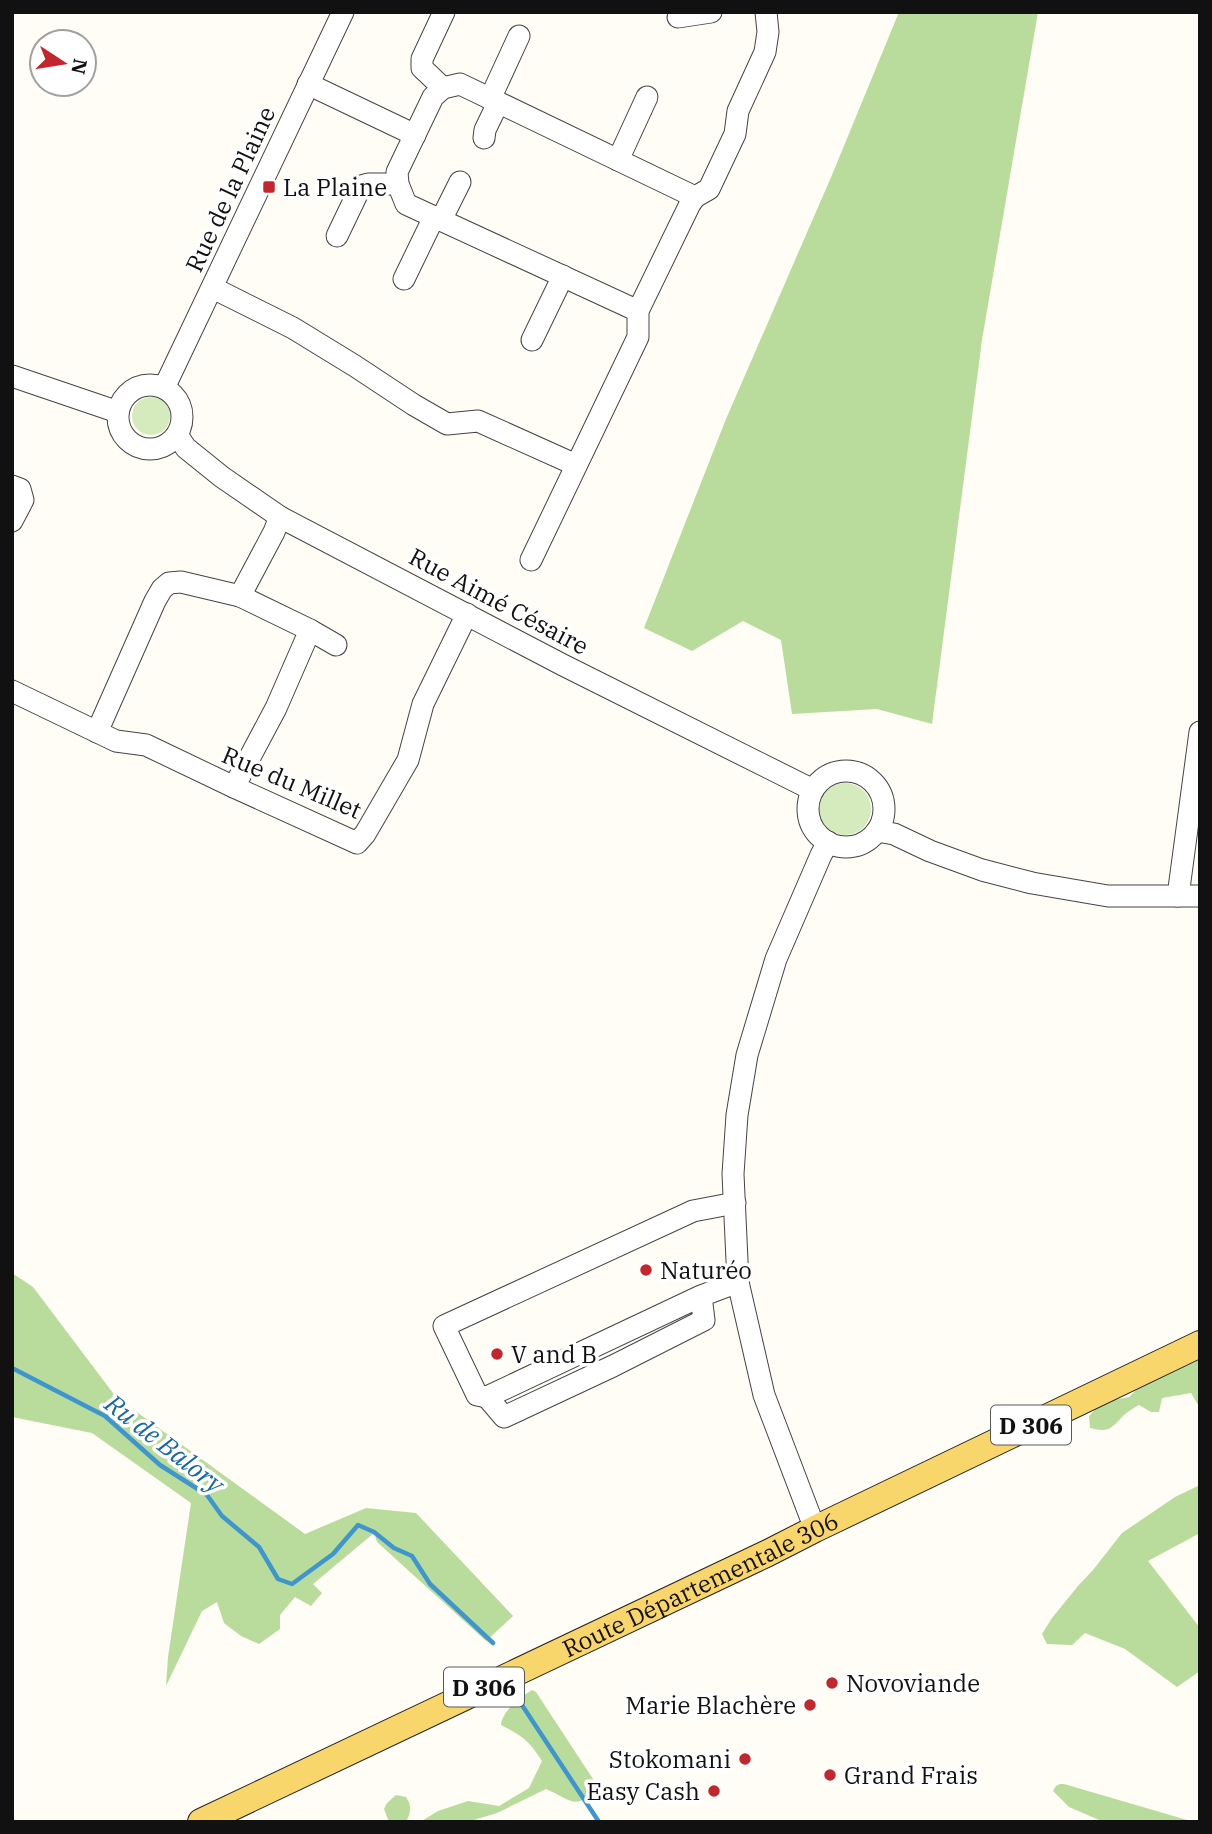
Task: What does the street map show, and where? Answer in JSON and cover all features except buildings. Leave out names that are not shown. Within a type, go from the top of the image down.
[{"type":"main road","name":"Route Départementale 306","points":[[201,1822],[1200,1344]]},
{"type":"street","name":"Rue de la Plaine","points":[[164,388],[343,12]]},
{"type":"street","points":[[443,88],[422,68],[422,59],[444,12]]},
{"type":"street","points":[[678,17],[711,12]]},
{"type":"street","points":[[531,560],[638,337],[638,311],[690,204],[695,197],[709,189],[734,134],[738,111],[765,52],[768,32],[766,12]]},
{"type":"street","points":[[484,138],[494,101],[519,37]]},
{"type":"street","points":[[308,84],[415,135]]},
{"type":"street","points":[[638,311],[406,204],[398,184],[397,172],[433,97],[443,88],[460,84],[695,197]]},
{"type":"street","points":[[618,160],[647,97]]},
{"type":"street","points":[[404,279],[460,182]]},
{"type":"street","points":[[337,236],[361,186],[398,184]]},
{"type":"street","points":[[532,340],[563,276]]},
{"type":"street","points":[[212,288],[293,328],[447,424],[478,421],[576,465]]},
{"type":"street","points":[[12,376],[118,412]]},
{"type":"street","points":[[155,385],[164,388],[173,395],[182,414],[177,435],[159,448],[138,447],[129,442],[118,423],[121,403],[135,388],[155,385]]},
{"type":"street","name":"Rue Aimé Césaire","points":[[177,435],[186,448],[281,517],[563,665],[813,790]]},
{"type":"street","points":[[12,521],[18,493]]},
{"type":"street","points":[[240,596],[281,517]]},
{"type":"street","points":[[97,732],[155,601],[169,583],[181,582],[240,596],[336,645]]},
{"type":"street","name":"Rue du Millet","points":[[12,691],[116,741],[146,745],[357,843],[365,834],[408,760],[423,704],[467,614]]},
{"type":"street","points":[[234,787],[276,708],[310,630]]},
{"type":"street","points":[[1178,896],[1200,732]]},
{"type":"street","points":[[843,771],[867,776],[882,796],[883,820],[877,831],[869,840],[858,845],[846,847],[828,842],[815,831],[810,820],[808,807],[813,790],[821,780],[831,774],[843,771]]},
{"type":"street","points":[[877,831],[894,834],[930,851],[982,870],[1032,883],[1108,896],[1200,896]]},
{"type":"street","points":[[815,1529],[764,1395],[738,1282],[733,1174],[737,1115],[747,1055],[776,959],[828,842]]},
{"type":"street","points":[[735,1203],[693,1211],[444,1326],[477,1395],[487,1397],[701,1296],[738,1282]]},
{"type":"street","points":[[487,1397],[504,1417],[613,1366],[704,1320],[701,1296]]},
{"type":"street","points":[[609,1340],[604,1359],[613,1366]]},
{"type":"green space","points":[[899,12],[1038,12],[982,340],[932,724],[877,709],[792,714],[781,640],[743,621],[692,651],[644,628],[726,419],[832,175]]},
{"type":"green space","points":[[151,397],[165,402],[170,416],[165,430],[151,435],[137,430],[132,416],[137,402]]},
{"type":"green space","points":[[845,783],[855,785],[863,791],[869,799],[869,819],[863,827],[855,833],[845,835],[835,833],[827,827],[821,819],[819,809],[821,799],[827,791],[835,785]]},
{"type":"green space","points":[[12,1273],[33,1287],[116,1397],[305,1534],[366,1508],[416,1513],[513,1616],[486,1641],[377,1542],[374,1533],[313,1584],[322,1593],[311,1606],[295,1597],[280,1615],[280,1629],[259,1644],[241,1636],[224,1623],[217,1602],[202,1611],[166,1686],[191,1503],[92,1433],[12,1417]]},
{"type":"green space","points":[[1195,1358],[1200,1361],[1200,1408],[1191,1393],[1162,1398],[1159,1412],[1151,1412],[1139,1405],[1110,1428],[1090,1428],[1089,1416],[1102,1402],[1129,1397],[1141,1385]]},
{"type":"green space","points":[[1200,1485],[1200,1533],[1148,1561],[1200,1628],[1200,1671],[1177,1687],[1125,1649],[1085,1633],[1072,1645],[1047,1644],[1042,1634],[1052,1618],[1122,1533],[1175,1497]]},
{"type":"green space","points":[[532,1690],[536,1692],[595,1782],[590,1792],[574,1802],[546,1789],[497,1813],[467,1822],[420,1822],[438,1811],[468,1801],[499,1806],[529,1788],[542,1761],[524,1739],[501,1725],[508,1710]]},
{"type":"green space","points":[[1060,1784],[1194,1822],[1104,1822],[1069,1807],[1053,1791]]},
{"type":"green space","points":[[396,1795],[406,1797],[409,1803],[410,1812],[406,1822],[389,1822],[384,1809]]},
{"type":"waterway","name":"Ru de Balory","points":[[12,1368],[105,1416],[160,1465],[207,1495],[222,1516],[259,1547],[278,1579],[292,1584],[333,1554],[358,1525],[412,1556],[430,1584],[493,1643]]},
{"type":"waterway","name":"Ru de Balory","points":[[518,1699],[599,1822]]},
{"type":"place","name":"La Plaine","points":[[269,187]]},
{"type":"place","name":"Naturéo","points":[[646,1270]]},
{"type":"place","name":"V and B","points":[[497,1354]]},
{"type":"place","name":"Novoviande","points":[[832,1683]]},
{"type":"place","name":"Marie Blachère","points":[[810,1705]]},
{"type":"place","name":"Stokomani","points":[[745,1759]]},
{"type":"place","name":"Grand Frais","points":[[830,1775]]},
{"type":"place","name":"Easy Cash","points":[[714,1791]]}]
